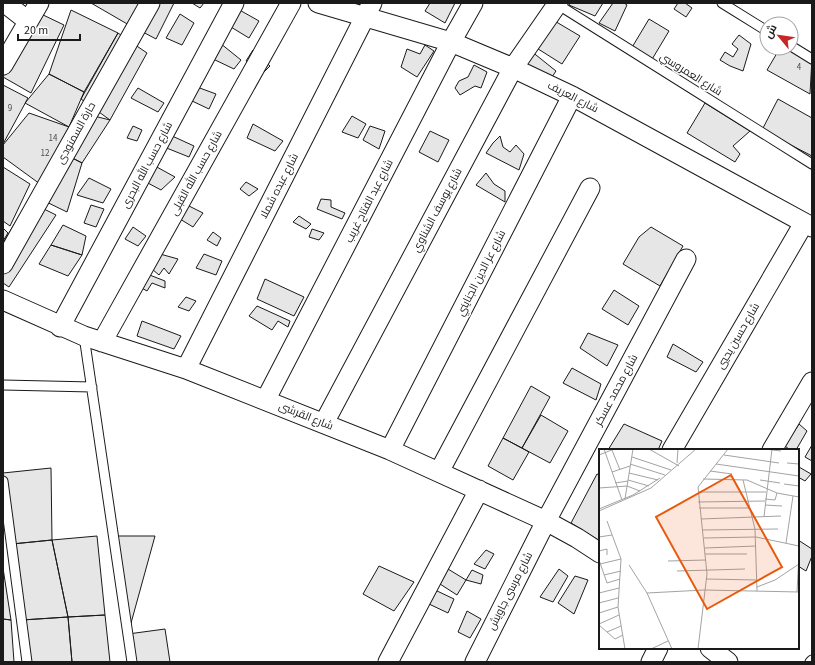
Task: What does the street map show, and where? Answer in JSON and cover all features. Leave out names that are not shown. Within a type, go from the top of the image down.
[{"type":"street","points":[[5,3],[28,21]]},
{"type":"street","points":[[3,65],[38,3]]},
{"type":"street","name":"حارة السمنودى","points":[[3,264],[150,3]]},
{"type":"street","name":"شارع حسب الله البحرى","points":[[60,327],[234,3]]},
{"type":"street","name":"شارع حسب الله القبلى","points":[[102,342],[291,3]]},
{"type":"street","name":"شارع العريف","points":[[318,3],[369,10],[513,68],[572,96],[808,225]]},
{"type":"street","name":"شارع عبد الفتاح غريب","points":[[266,400],[451,42],[474,3]]},
{"type":"street","name":"شارع يوسف الشناوي","points":[[324,423],[513,68],[557,3]]},
{"type":"street","name":"شارع عبده شملا","points":[[186,368],[369,10]]},
{"type":"street","name":"شارع عز الدين الجنايني","points":[[390,450],[572,96]]},
{"type":"street","points":[[439,472],[590,188]]},
{"type":"street","name":"شارع حسين يحيي","points":[[673,449],[808,225]]},
{"type":"street","name":"شارع محمد عسكر","points":[[546,521],[686,259]]},
{"type":"street","name":"شارع القرشى","points":[[3,300],[60,327],[102,342],[186,368],[390,450],[546,521],[599,552]]},
{"type":"street","points":[[773,449],[812,382]]},
{"type":"street","points":[[388,662],[479,490]]},
{"type":"street","name":"شارع مرسى جاويش","points":[[475,662],[546,521]]},
{"type":"street","points":[[652,662],[658,649]]},
{"type":"street","points":[[711,649],[728,662]]},
{"type":"lane","name":"شارع العمروسي","points":[[557,3],[812,164]]},
{"type":"lane","points":[[722,3],[759,26]]},
{"type":"lane","points":[[799,51],[812,59]]},
{"type":"lane","points":[[84,336],[132,662]]},
{"type":"lane","points":[[3,386],[92,387]]},
{"type":"lane","points":[[3,481],[27,662]]},
{"type":"building","points":[[91,3],[140,3],[129,25]]},
{"type":"building","points":[[154,3],[174,3],[156,39],[141,31]]},
{"type":"building","points":[[192,3],[204,3],[200,8]]},
{"type":"building","points":[[430,3],[455,3],[445,23],[425,11]]},
{"type":"building","points":[[570,3],[603,3],[595,16],[569,5]]},
{"type":"building","points":[[613,3],[624,3],[627,5],[615,31],[599,23]]},
{"type":"building","points":[[678,3],[685,3],[692,8],[686,17],[674,9]]},
{"type":"building","points":[[236,8],[259,21],[249,38],[226,24]]},
{"type":"building","points":[[71,10],[118,33],[84,92],[49,74]]},
{"type":"building","points":[[39,13],[64,25],[31,93],[3,77],[3,66]]},
{"type":"building","points":[[180,14],[194,23],[182,45],[166,38]]},
{"type":"building","points":[[649,19],[669,31],[651,61],[631,49]]},
{"type":"building","points":[[553,20],[580,36],[562,64],[535,47]]},
{"type":"building","points":[[118,33],[147,53],[110,120],[81,99]]},
{"type":"building","points":[[739,35],[751,44],[743,71],[720,60],[725,52],[733,57],[738,49],[732,44]]},
{"type":"building","points":[[215,39],[241,60],[234,69],[211,58]]},
{"type":"building","points":[[425,45],[434,51],[417,77],[401,67],[407,49],[420,54]]},
{"type":"building","points":[[253,50],[270,66],[264,72],[246,61]]},
{"type":"building","points":[[531,51],[556,71],[550,80],[522,64]]},
{"type":"building","points":[[799,52],[812,58],[810,94],[767,70],[775,56],[799,56]]},
{"type":"building","points":[[474,65],[487,72],[481,88],[475,86],[460,95],[455,88],[459,81],[468,77]]},
{"type":"building","points":[[49,74],[84,92],[69,127],[25,103]]},
{"type":"building","points":[[3,85],[28,98],[3,144]]},
{"type":"building","points":[[197,87],[216,94],[209,109],[190,100]]},
{"type":"building","points":[[138,88],[164,103],[158,112],[131,98]]},
{"type":"building","points":[[778,99],[812,118],[812,156],[762,130]]},
{"type":"building","points":[[705,103],[750,131],[733,146],[740,154],[735,162],[687,133]]},
{"type":"building","points":[[29,113],[69,127],[40,184],[3,157],[3,145]]},
{"type":"building","points":[[82,113],[110,120],[82,163],[57,150]]},
{"type":"building","points":[[352,116],[366,124],[358,138],[342,132]]},
{"type":"building","points":[[253,124],[283,141],[275,151],[247,138]]},
{"type":"building","points":[[133,126],[142,130],[137,141],[127,138]]},
{"type":"building","points":[[370,126],[385,131],[379,149],[363,140]]},
{"type":"building","points":[[430,131],[449,140],[438,162],[419,152]]},
{"type":"building","points":[[170,135],[194,146],[189,157],[164,147]]},
{"type":"building","points":[[500,136],[503,147],[510,152],[516,145],[524,154],[519,170],[486,153]]},
{"type":"building","points":[[57,150],[82,163],[67,212],[32,195]]},
{"type":"building","points":[[155,166],[175,177],[161,190],[146,182]]},
{"type":"building","points":[[3,167],[30,184],[10,226],[3,221]]},
{"type":"building","points":[[486,173],[494,184],[505,191],[505,202],[476,185]]},
{"type":"building","points":[[89,178],[111,189],[103,203],[77,195]]},
{"type":"building","points":[[246,182],[258,189],[249,196],[240,189]]},
{"type":"building","points":[[321,199],[331,200],[331,207],[345,213],[342,219],[317,209]]},
{"type":"building","points":[[28,201],[56,215],[9,287],[3,283],[3,243]]},
{"type":"building","points":[[91,205],[104,209],[96,227],[84,223]]},
{"type":"building","points":[[187,205],[203,213],[193,227],[180,219]]},
{"type":"building","points":[[299,216],[311,224],[306,229],[293,222]]},
{"type":"building","points":[[63,225],[86,236],[82,255],[51,245]]},
{"type":"building","points":[[133,227],[146,236],[138,246],[125,239]]},
{"type":"building","points":[[651,227],[683,246],[660,286],[623,264],[639,237]]},
{"type":"building","points":[[3,228],[8,233],[3,241]]},
{"type":"building","points":[[312,229],[324,233],[319,240],[309,237]]},
{"type":"building","points":[[213,232],[221,238],[217,246],[207,240]]},
{"type":"building","points":[[51,245],[82,255],[68,276],[39,264]]},
{"type":"building","points":[[160,254],[178,259],[169,274],[164,268],[159,275],[152,269]]},
{"type":"building","points":[[204,254],[222,261],[216,275],[196,268]]},
{"type":"building","points":[[147,274],[165,281],[165,288],[152,283],[147,291],[140,287]]},
{"type":"building","points":[[265,279],[304,297],[294,316],[257,299]]},
{"type":"building","points":[[614,290],[639,306],[628,325],[602,309]]},
{"type":"building","points":[[186,297],[196,301],[189,311],[178,307]]},
{"type":"building","points":[[257,306],[290,321],[288,327],[278,321],[272,330],[249,316]]},
{"type":"building","points":[[142,321],[181,336],[174,349],[137,336]]},
{"type":"building","points":[[588,333],[618,345],[607,366],[580,348]]},
{"type":"building","points":[[673,344],[703,362],[696,372],[667,357]]},
{"type":"building","points":[[572,368],[601,384],[596,400],[563,383]]},
{"type":"building","points":[[531,386],[550,397],[522,448],[503,438]]},
{"type":"building","points":[[541,415],[568,431],[550,463],[522,448]]},
{"type":"building","points":[[624,424],[662,441],[658,449],[609,449]]},
{"type":"building","points":[[799,424],[807,431],[797,449],[789,449],[785,446]]},
{"type":"building","points":[[503,438],[529,452],[513,480],[488,466]]},
{"type":"building","points":[[812,445],[812,461],[805,457]]},
{"type":"building","points":[[799,467],[811,474],[805,481],[799,478]]},
{"type":"building","points":[[51,468],[52,540],[12,544],[3,473]]},
{"type":"building","points":[[597,474],[599,475],[599,540],[571,523]]},
{"type":"building","points":[[97,536],[105,615],[68,617],[52,540]]},
{"type":"building","points":[[114,536],[155,536],[128,634]]},
{"type":"building","points":[[52,540],[68,617],[22,620],[12,544]]},
{"type":"building","points":[[799,541],[812,549],[812,556],[806,571],[799,567]]},
{"type":"building","points":[[486,550],[494,554],[485,569],[474,564]]},
{"type":"building","points":[[379,566],[414,582],[394,611],[363,594]]},
{"type":"building","points":[[3,568],[11,620],[3,619]]},
{"type":"building","points":[[448,569],[466,580],[457,595],[440,584]]},
{"type":"building","points":[[559,569],[568,576],[553,602],[540,597]]},
{"type":"building","points":[[472,570],[483,575],[481,584],[466,580]]},
{"type":"building","points":[[575,576],[588,580],[574,614],[558,603]]},
{"type":"building","points":[[435,590],[454,599],[448,613],[429,604]]},
{"type":"building","points":[[467,611],[481,619],[470,638],[458,632]]},
{"type":"building","points":[[105,615],[110,662],[72,662],[68,617]]},
{"type":"building","points":[[68,617],[72,662],[30,662],[22,620]]},
{"type":"building","points":[[3,619],[11,620],[14,662],[3,662]]},
{"type":"building","points":[[165,629],[170,662],[133,662],[128,634]]}]
